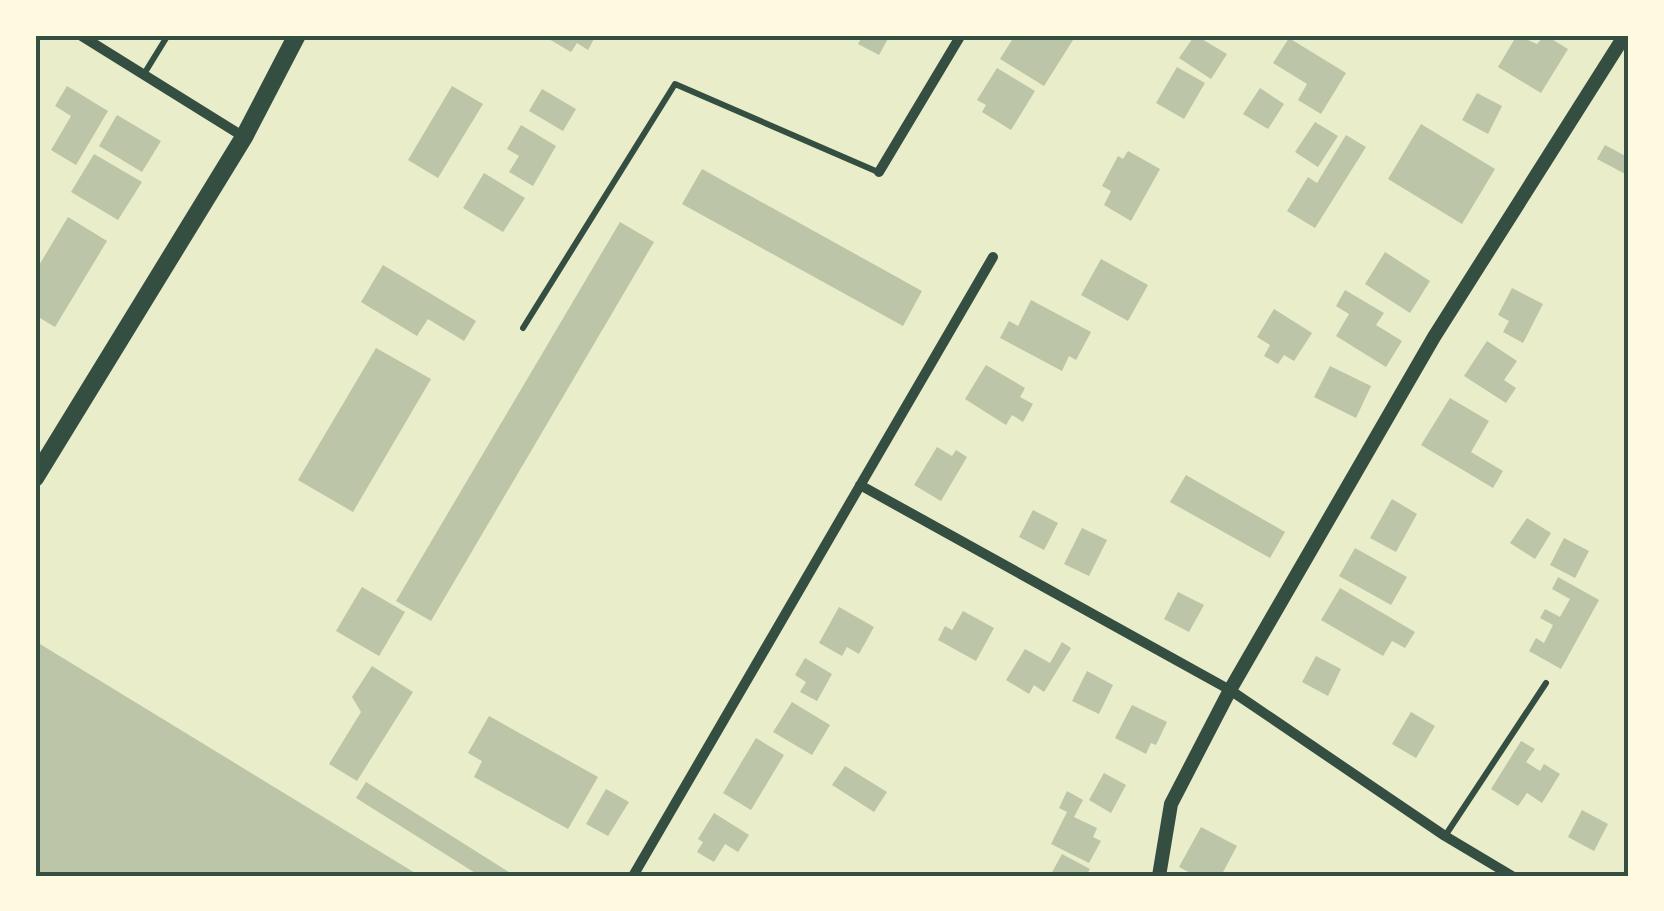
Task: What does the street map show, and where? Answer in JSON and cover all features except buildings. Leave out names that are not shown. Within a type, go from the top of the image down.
[{"type":"main road","points":[[35,478],[244,136],[297,35]]},
{"type":"street","points":[[80,35],[244,136]]},
{"type":"street","points":[[879,172],[962,35]]},
{"type":"street","points":[[1158,876],[1171,804],[1230,690],[1434,337],[1625,35]]},
{"type":"street","points":[[633,876],[993,257]]},
{"type":"street","points":[[860,485],[1230,690],[1512,876]]},
{"type":"lane","points":[[144,74],[168,35]]},
{"type":"lane","points":[[523,328],[675,84],[879,172]]},
{"type":"lane","points":[[1446,836],[1546,683]]}]
